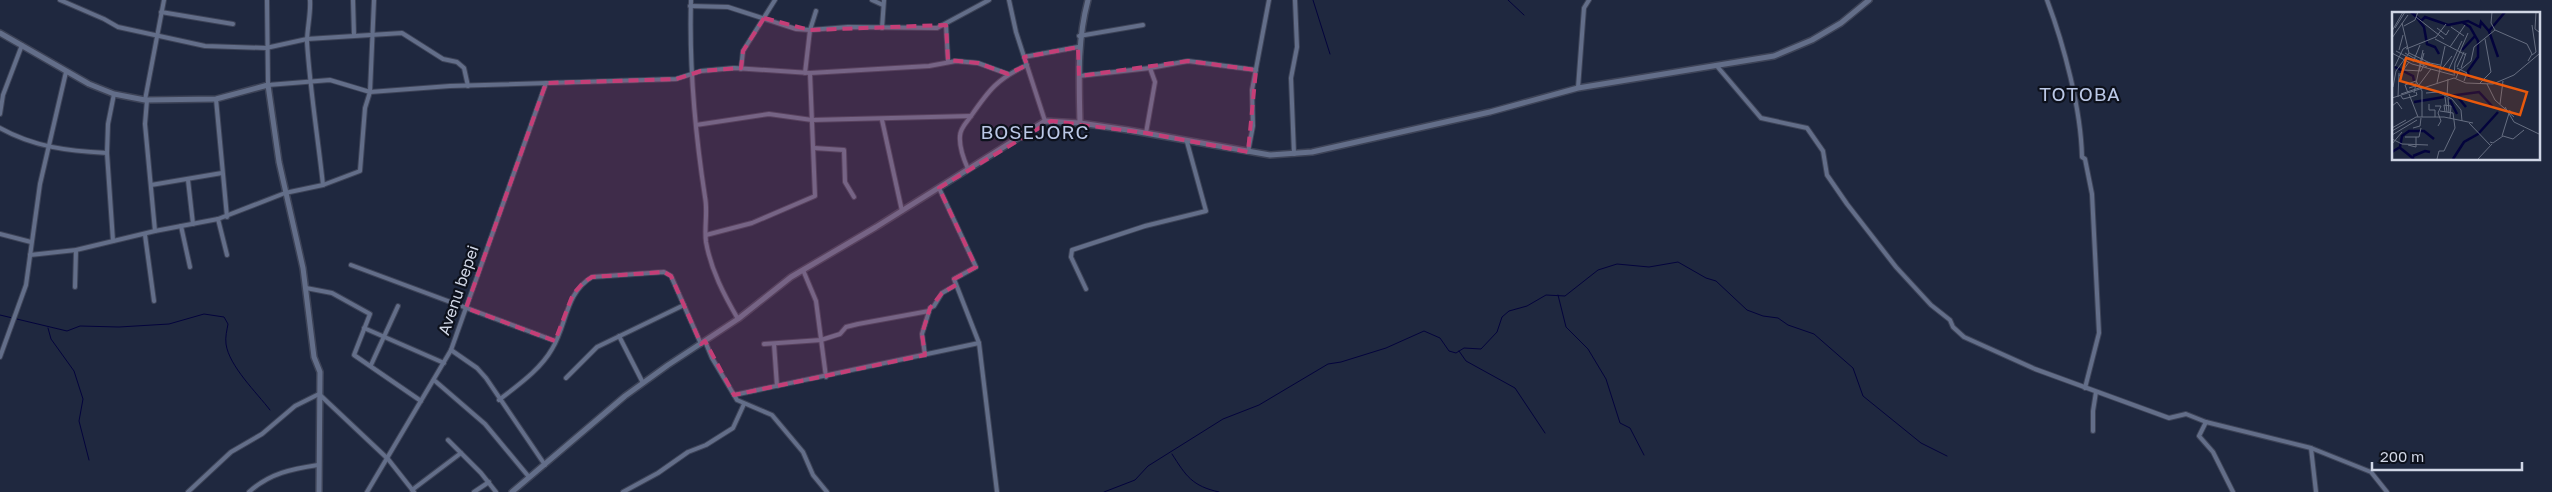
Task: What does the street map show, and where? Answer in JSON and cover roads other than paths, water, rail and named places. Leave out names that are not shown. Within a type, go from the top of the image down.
[{"type":"street","points":[[60,0],[104,19],[118,28],[205,46],[266,48],[307,39],[371,33],[394,32],[406,34],[443,59],[457,62],[464,68],[468,86]]},
{"type":"street","points":[[155,231],[146,124],[146,100],[164,0]]},
{"type":"street","points":[[267,0],[266,48],[268,85],[285,193],[306,288],[314,356],[320,372],[319,492]]},
{"type":"street","points":[[310,0],[311,15],[307,39],[323,185]]},
{"type":"street","points":[[353,0],[354,35]]},
{"type":"street","points":[[30,254],[76,250],[145,235],[155,231],[226,217],[285,193],[323,185],[360,171],[365,108],[370,92],[371,33],[374,0]]},
{"type":"street","points":[[691,0],[692,75],[701,177],[706,208],[706,234],[718,284],[738,319]]},
{"type":"street","points":[[741,69],[744,51],[775,0]]},
{"type":"street","points":[[872,0],[884,3],[882,28]]},
{"type":"street","points":[[690,6],[728,7],[796,29],[937,28],[946,25],[989,0]]},
{"type":"street","points":[[1009,0],[1024,58],[1045,122]]},
{"type":"street","points":[[1080,123],[1078,47],[1088,0]]},
{"type":"street","points":[[1248,152],[1253,126],[1252,90],[1269,0]]},
{"type":"street","points":[[1294,154],[1291,78],[1297,47],[1295,0]]},
{"type":"street","points":[[1578,88],[1584,8],[1589,0]]},
{"type":"street","points":[[512,492],[643,383],[738,319],[803,270],[1045,122],[1080,123],[1146,132],[1187,142],[1270,155],[1312,152],[1490,112],[1578,88],[1774,56],[1812,40],[1841,23],[1869,0]]},
{"type":"street","points":[[2047,0],[2058,32],[2081,139],[2082,157],[2085,159],[2092,194],[2099,333],[2085,388]]},
{"type":"street","points":[[706,234],[752,223],[815,196],[814,148],[808,73],[810,30],[816,11]]},
{"type":"street","points":[[161,12],[233,24]]},
{"type":"street","points":[[1079,36],[1143,24]]},
{"type":"street","points":[[946,25],[948,61]]},
{"type":"street","points":[[0,33],[23,44],[66,72],[89,84],[114,94],[146,100],[216,100],[268,85],[310,80],[330,80],[370,92],[468,86],[676,79],[701,71],[741,69],[808,73],[929,66],[948,61],[978,64],[1008,74]]},
{"type":"street","points":[[0,114],[3,95],[23,44]]},
{"type":"street","points":[[1024,58],[1078,47]]},
{"type":"street","points":[[1079,76],[1150,68],[1188,61],[1256,70]]},
{"type":"street","points":[[968,169],[964,160],[959,135],[983,96],[1008,74],[1027,65]]},
{"type":"street","points":[[1716,65],[1761,118],[1807,128],[1823,151],[1826,175],[1847,204],[1900,271],[1931,305],[1950,320],[1964,337],[2085,388],[2169,418],[2186,414],[2206,422],[2311,448],[2371,472],[2387,492]]},
{"type":"street","points":[[1146,132],[1155,82],[1150,68]]},
{"type":"street","points":[[0,357],[26,284],[40,184],[66,72]]},
{"type":"street","name":"Avenu bepei","points":[[367,492],[451,350],[546,83]]},
{"type":"street","points":[[113,241],[107,153],[108,124],[114,94]]},
{"type":"street","points":[[216,100],[226,217]]},
{"type":"street","points":[[696,124],[769,114],[812,120],[882,120],[971,116]]},
{"type":"street","points":[[882,120],[902,211]]},
{"type":"street","points":[[0,128],[23,140],[48,148],[75,152],[107,153]]},
{"type":"street","points":[[1086,289],[1071,256],[1072,250],[1145,226],[1206,211],[1187,142]]},
{"type":"street","points":[[814,148],[844,150],[845,182],[854,197]]},
{"type":"street","points":[[151,185],[222,173]]},
{"type":"street","points":[[188,180],[194,224]]},
{"type":"street","points":[[938,188],[976,267],[954,279],[979,343],[997,492]]},
{"type":"street","points":[[218,219],[227,255]]},
{"type":"street","points":[[181,226],[190,267]]},
{"type":"street","points":[[0,234],[31,242]]},
{"type":"street","points":[[145,235],[154,301]]},
{"type":"street","points":[[75,287],[76,250]]},
{"type":"street","points":[[351,265],[556,341]]},
{"type":"street","points":[[803,270],[816,301],[826,377]]},
{"type":"street","points":[[499,400],[527,378],[552,349],[574,294],[584,282],[592,277],[664,272],[671,276],[703,342],[734,395],[744,404],[772,414],[800,447],[813,475],[827,492]]},
{"type":"street","points":[[925,355],[922,334],[929,311],[942,293],[956,284]]},
{"type":"street","points":[[306,288],[332,293],[370,314],[354,355],[372,365],[421,401]]},
{"type":"street","points":[[566,378],[597,347],[684,305]]},
{"type":"street","points":[[372,365],[398,306]]},
{"type":"street","points":[[764,344],[821,340],[840,334],[846,327],[929,311]]},
{"type":"street","points":[[364,328],[444,363]]},
{"type":"street","points":[[619,336],[643,383]]},
{"type":"street","points":[[734,395],[979,343]]},
{"type":"street","points":[[774,344],[777,386]]},
{"type":"street","points":[[451,350],[476,368],[545,465]]},
{"type":"street","points":[[434,380],[484,424],[529,477]]},
{"type":"street","points":[[2092,431],[2096,392]]},
{"type":"street","points":[[319,394],[388,459],[413,491],[461,453]]},
{"type":"street","points":[[188,492],[231,452],[262,434],[295,406],[319,394]]},
{"type":"street","points":[[623,492],[658,473],[688,452],[706,445],[733,428],[744,404]]},
{"type":"street","points":[[2206,422],[2199,436],[2213,452],[2233,492]]},
{"type":"street","points":[[448,440],[489,482],[496,492]]},
{"type":"street","points":[[2311,448],[2316,492]]},
{"type":"street","points":[[249,492],[270,477],[288,469],[318,465]]},
{"type":"street","points":[[474,492],[489,482]]},
{"type":"waterway","points":[[1313,0],[1330,54]]},
{"type":"waterway","points":[[1508,0],[1524,15]]},
{"type":"waterway","points":[[1104,492],[1135,480],[1148,466],[1223,419],[1259,405],[1328,364],[1341,362],[1386,348],[1424,331],[1440,338],[1449,351],[1456,353],[1464,348],[1481,349],[1497,332],[1502,317],[1509,311],[1527,306],[1546,295],[1565,296],[1598,270],[1617,264],[1649,267],[1678,262],[1706,278],[1716,281],[1747,310],[1763,316],[1778,318],[1788,325],[1814,334],[1853,368],[1863,396],[1921,443],[1947,456]]},
{"type":"waterway","points":[[1558,295],[1566,327],[1588,349],[1606,379],[1620,423],[1630,428],[1644,455]]},
{"type":"waterway","points":[[0,315],[67,331],[80,326],[119,327],[169,324],[204,314],[224,317],[228,324],[226,344],[232,361],[244,379],[270,410]]},
{"type":"waterway","points":[[48,328],[51,339],[74,371],[83,399],[79,421],[89,460]]},
{"type":"waterway","points":[[1459,351],[1466,361],[1515,388],[1545,433]]},
{"type":"waterway","points":[[1172,454],[1191,479],[1202,487],[1219,492]]},
{"type":"district","name":"TOTOBA","points":[[2080,94]]},
{"type":"district","name":"BOSEJORC","points":[[1035,132]]}]
